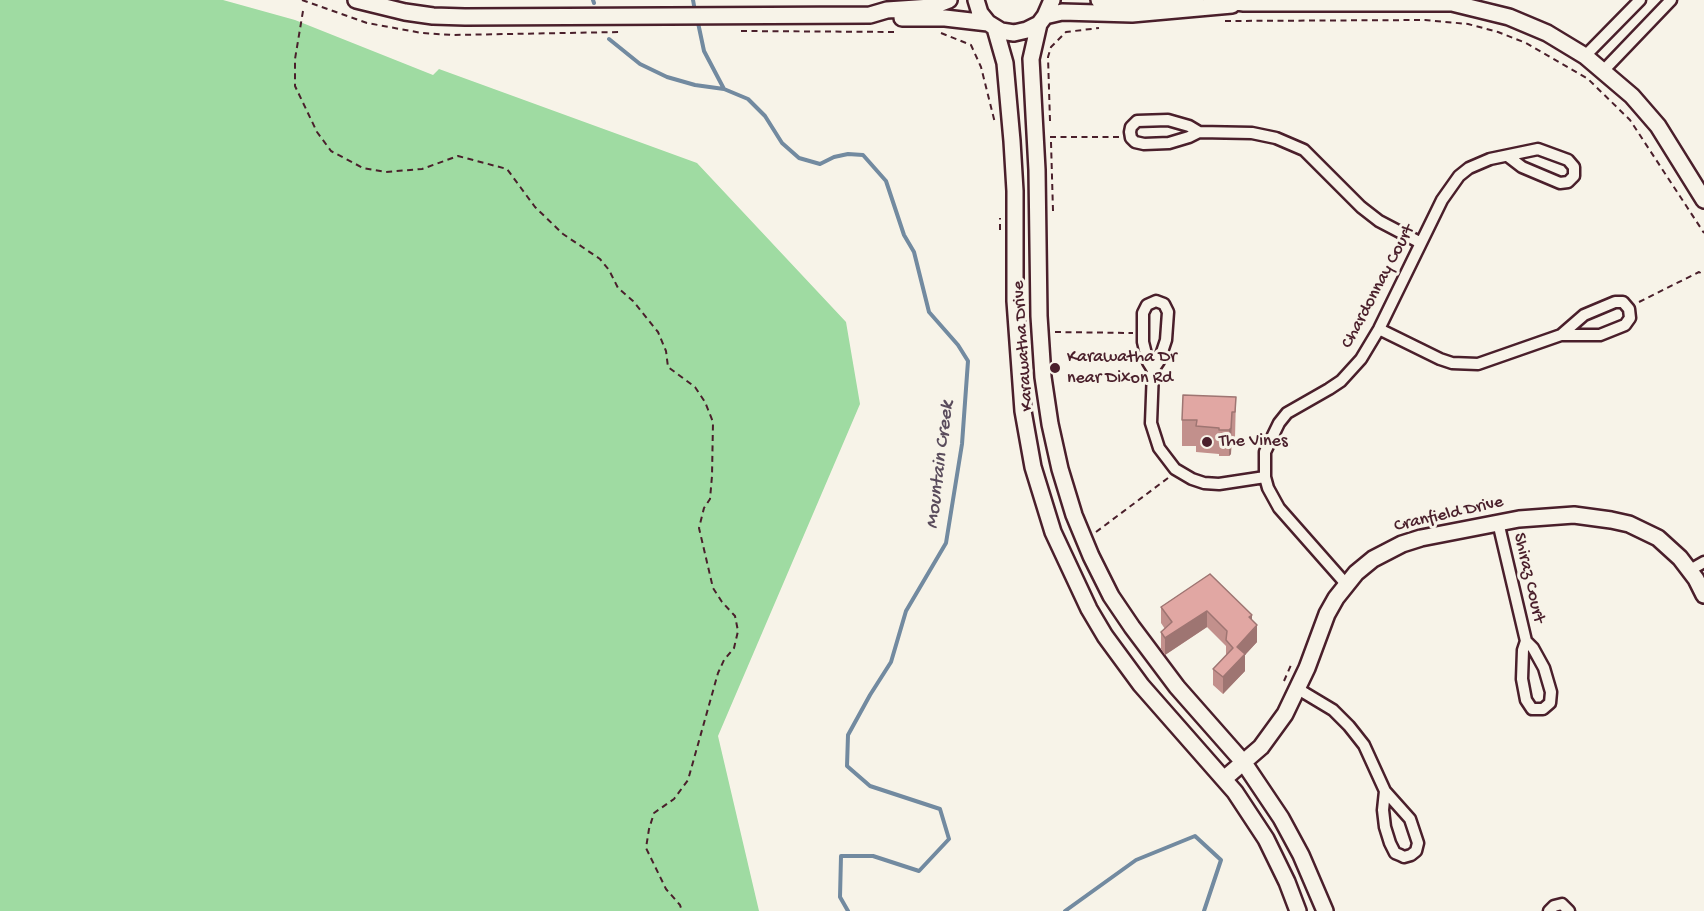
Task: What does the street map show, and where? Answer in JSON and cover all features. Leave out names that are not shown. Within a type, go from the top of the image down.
[{"type":"main road","points":[[356,0],[433,16],[870,15],[884,18],[945,18],[992,26],[1014,33],[1027,30],[1042,20],[1062,12],[1132,14],[1204,9],[1244,3],[1425,1],[1452,3],[1509,17],[1547,33],[1604,70],[1632,96],[1658,126],[1704,200]]},
{"type":"main road","points":[[870,15],[887,10],[931,7],[949,0]]},
{"type":"main road","name":"Karawatha Drive","points":[[976,0],[980,13],[992,26],[1005,63],[1015,190],[1015,301],[1023,411],[1027,440],[1053,532],[1089,609],[1105,636],[1141,685],[1224,779],[1266,838],[1298,911]]},
{"type":"main road","name":"Karawatha Drive","points":[[1052,0],[1042,20],[1031,59],[1037,170],[1039,316],[1043,377],[1060,469],[1082,535],[1116,604],[1177,687],[1244,763],[1292,836],[1325,911]]},
{"type":"main road","points":[[1099,0],[1210,0]]},
{"type":"main road","points":[[1221,0],[1244,3]]},
{"type":"main road","name":"Cranfield Drive","points":[[1224,779],[1270,737],[1285,714],[1298,689],[1327,614],[1346,584],[1373,559],[1402,544],[1498,522],[1555,515],[1574,515],[1629,524],[1658,538],[1680,558],[1690,570],[1704,595]]},
{"type":"street","points":[[1585,56],[1640,0]]},
{"type":"street","points":[[1604,70],[1671,0]]},
{"type":"street","points":[[1199,132],[1189,126],[1168,120],[1142,120],[1133,123],[1130,132],[1135,142],[1152,144],[1169,144],[1199,132],[1252,133],[1289,142],[1314,159],[1371,215],[1388,227],[1421,243]]},
{"type":"street","name":"Chardonnay Court","points":[[1346,584],[1279,508],[1268,488],[1265,452],[1279,423],[1287,413],[1318,397],[1341,381],[1361,359],[1379,329],[1442,200],[1459,176],[1490,159],[1509,157],[1518,152],[1538,149],[1568,160],[1574,167],[1574,176],[1569,182],[1560,183],[1522,166],[1509,157]]},
{"type":"street","points":[[1153,370],[1148,362],[1143,342],[1143,313],[1147,305],[1161,302],[1168,312],[1167,333],[1159,361],[1153,370],[1151,404],[1153,436],[1158,448],[1175,469],[1192,479],[1219,484],[1266,477]]},
{"type":"street","points":[[1379,329],[1440,359],[1465,364],[1489,362],[1561,335],[1599,334],[1624,325],[1630,318],[1629,309],[1623,302],[1615,302],[1584,315],[1561,335]]},
{"type":"street","name":"Shiraz Court","points":[[1498,522],[1526,641],[1523,650],[1522,679],[1526,700],[1532,709],[1542,709],[1550,703],[1551,692],[1544,668],[1533,648],[1526,641]]},
{"type":"street","points":[[1690,570],[1704,562]]},
{"type":"street","points":[[1298,689],[1333,710],[1364,745],[1385,791],[1410,819],[1418,843],[1416,851],[1411,855],[1404,857],[1395,853],[1390,843],[1383,810],[1385,791]]},
{"type":"street","points":[[1549,911],[1554,906],[1562,904],[1569,911]]},
{"type":"path","points":[[303,11],[295,59],[295,86],[317,132],[331,151],[363,168],[386,172],[422,169],[458,156],[507,169],[535,207],[563,234],[600,259],[609,270],[618,288],[633,301],[658,332],[666,351],[668,367],[695,387],[709,412],[713,422],[710,499],[704,508],[699,528],[713,588],[735,616],[738,631],[734,648],[724,660],[718,673],[688,780],[674,799],[654,813],[646,848],[666,889],[680,905],[682,911]]},
{"type":"path","points":[[1222,21],[1425,20],[1468,24],[1498,32],[1526,44],[1588,79],[1630,120],[1704,233]]},
{"type":"path","points":[[1048,57],[1051,47],[1066,32],[1108,28]]},
{"type":"path","points":[[740,31],[902,32]]},
{"type":"path","points":[[937,31],[971,45],[981,67],[996,129]]},
{"type":"path","points":[[1050,138],[1116,138],[1130,132]]},
{"type":"path","points":[[1629,309],[1640,301],[1699,272],[1704,275]]},
{"type":"path","points":[[1055,342],[1055,332],[1128,333]]},
{"type":"path","points":[[1096,532],[1164,482],[1175,469]]},
{"type":"path","points":[[1283,682],[1291,664]]},
{"type":"green space","points":[[0,0],[223,0],[295,20],[433,75],[439,69],[697,163],[846,322],[860,404],[718,736],[759,911],[0,911]]},
{"type":"building","points":[[1183,395],[1236,397],[1231,428],[1219,430],[1219,428],[1196,426],[1197,420],[1182,420]]},
{"type":"building","points":[[1210,574],[1252,615],[1249,617],[1257,625],[1237,647],[1245,654],[1223,677],[1213,669],[1233,648],[1226,640],[1227,631],[1207,611],[1165,638],[1161,632],[1172,622],[1161,607]]},
{"type":"waterway","points":[[693,0],[695,11]]},
{"type":"waterway","points":[[697,18],[704,51],[724,89]]},
{"type":"waterway","name":"Mountain Creek","points":[[609,39],[640,64],[667,77],[695,85],[724,89],[748,99],[765,116],[782,143],[799,158],[820,164],[834,157],[848,154],[863,155],[886,181],[904,235],[914,252],[929,312],[958,345],[968,361],[962,444],[946,543],[906,611],[891,662],[848,735],[847,766],[870,786],[940,809],[949,839],[919,871],[873,856],[841,856],[840,897],[848,911]]},
{"type":"waterway","name":"Mountain Creek","points":[[1065,911],[1136,860],[1195,836],[1221,860],[1204,911]]},
{"type":"place","name":"Karawatha Dr near Dixon Rd","points":[[1055,368]]},
{"type":"place","name":"The Vines","points":[[1207,442]]}]
